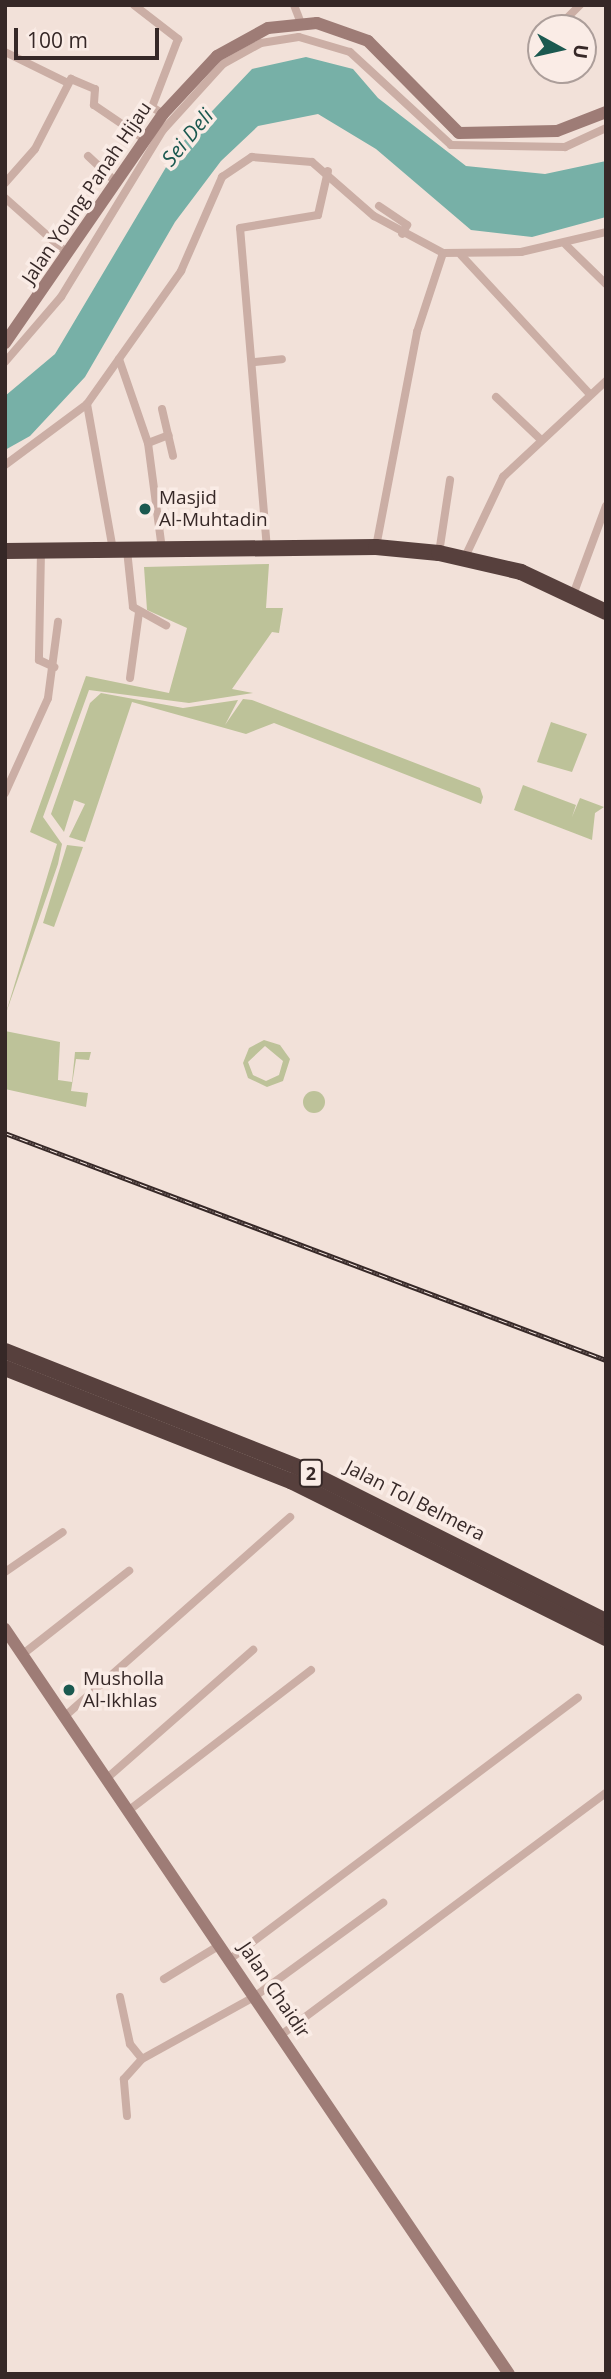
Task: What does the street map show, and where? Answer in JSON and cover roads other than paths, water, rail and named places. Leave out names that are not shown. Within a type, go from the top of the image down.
[{"type":"highway","points":[[5,551],[376,548],[439,553],[465,557],[573,595],[606,612]]},
{"type":"highway","name":"Jalan Tol Belmera","points":[[5,1351],[300,1468],[606,1621]]},
{"type":"highway","name":"Jalan Tol Belmera","points":[[5,1368],[291,1481],[606,1638]]},
{"type":"street","points":[[134,5],[178,39],[152,107],[163,114]]},
{"type":"street","points":[[294,5],[300,21],[368,41],[459,134],[557,131],[606,112]]},
{"type":"street","name":"Jalan Young Panah Hijau","points":[[5,343],[163,114],[237,40],[300,21]]},
{"type":"street","points":[[5,362],[61,297],[163,130],[223,65],[261,43],[299,37],[350,52],[451,145],[565,147],[606,128]]},
{"type":"street","points":[[5,52],[66,82],[76,79],[95,89],[94,105],[144,139]]},
{"type":"street","points":[[5,183],[51,124],[66,82]]},
{"type":"street","points":[[5,465],[87,404],[181,271],[213,195],[234,166],[274,154],[328,171],[374,216],[402,234],[443,253],[461,255],[566,245],[606,232]]},
{"type":"street","points":[[88,156],[115,181]]},
{"type":"street","points":[[267,549],[255,362],[241,225],[318,215],[328,171]]},
{"type":"street","points":[[5,198],[67,253]]},
{"type":"street","points":[[379,206],[407,225],[402,234]]},
{"type":"street","points":[[566,245],[606,284]]},
{"type":"street","points":[[376,548],[418,331],[443,253]]},
{"type":"street","points":[[461,255],[589,393]]},
{"type":"street","points":[[119,359],[148,443],[162,550]]},
{"type":"street","points":[[255,362],[282,359]]},
{"type":"street","points":[[465,557],[495,488],[539,438],[606,381]]},
{"type":"street","points":[[496,397],[539,438]]},
{"type":"street","points":[[87,404],[128,592],[139,612],[166,625]]},
{"type":"street","points":[[162,409],[173,456]]},
{"type":"street","points":[[148,443],[169,435]]},
{"type":"street","points":[[439,553],[450,480]]},
{"type":"street","points":[[573,595],[606,506]]},
{"type":"street","points":[[41,551],[38,660],[54,667]]},
{"type":"street","points":[[130,678],[139,612]]},
{"type":"street","points":[[5,793],[46,705],[54,667],[58,622]]},
{"type":"street","points":[[64,1717],[290,1517]]},
{"type":"street","points":[[5,1572],[63,1532]]},
{"type":"street","points":[[23,1654],[129,1571]]},
{"type":"street","name":"Jalan Chaidir","points":[[5,1629],[509,2374]]},
{"type":"street","points":[[106,1779],[253,1650]]},
{"type":"street","points":[[128,1811],[311,1670]]},
{"type":"street","points":[[230,1959],[578,1698]]},
{"type":"street","points":[[281,2035],[606,1793]]},
{"type":"street","points":[[127,2116],[124,2079],[142,2059],[254,1997],[383,1903]]},
{"type":"street","points":[[163,1979],[220,1945]]},
{"type":"street","points":[[120,1997],[130,2044],[142,2059]]},
{"type":"water","points":[[306,57],[353,69],[378,98],[466,166],[545,174],[606,161],[606,217],[532,237],[471,230],[376,149],[318,114],[258,126],[221,161],[175,222],[85,377],[30,436],[5,450],[5,396],[55,354],[178,147],[252,69]]},
{"type":"railway","points":[[5,1133],[606,1360]]},
{"type":"place","name":"Masjid Al-Muhtadin","points":[[145,509]]},
{"type":"place","name":"Musholla Al-Ikhlas","points":[[69,1690]]},
{"type":"water label","name":"Sei Deli","points":[[187,137]]}]
